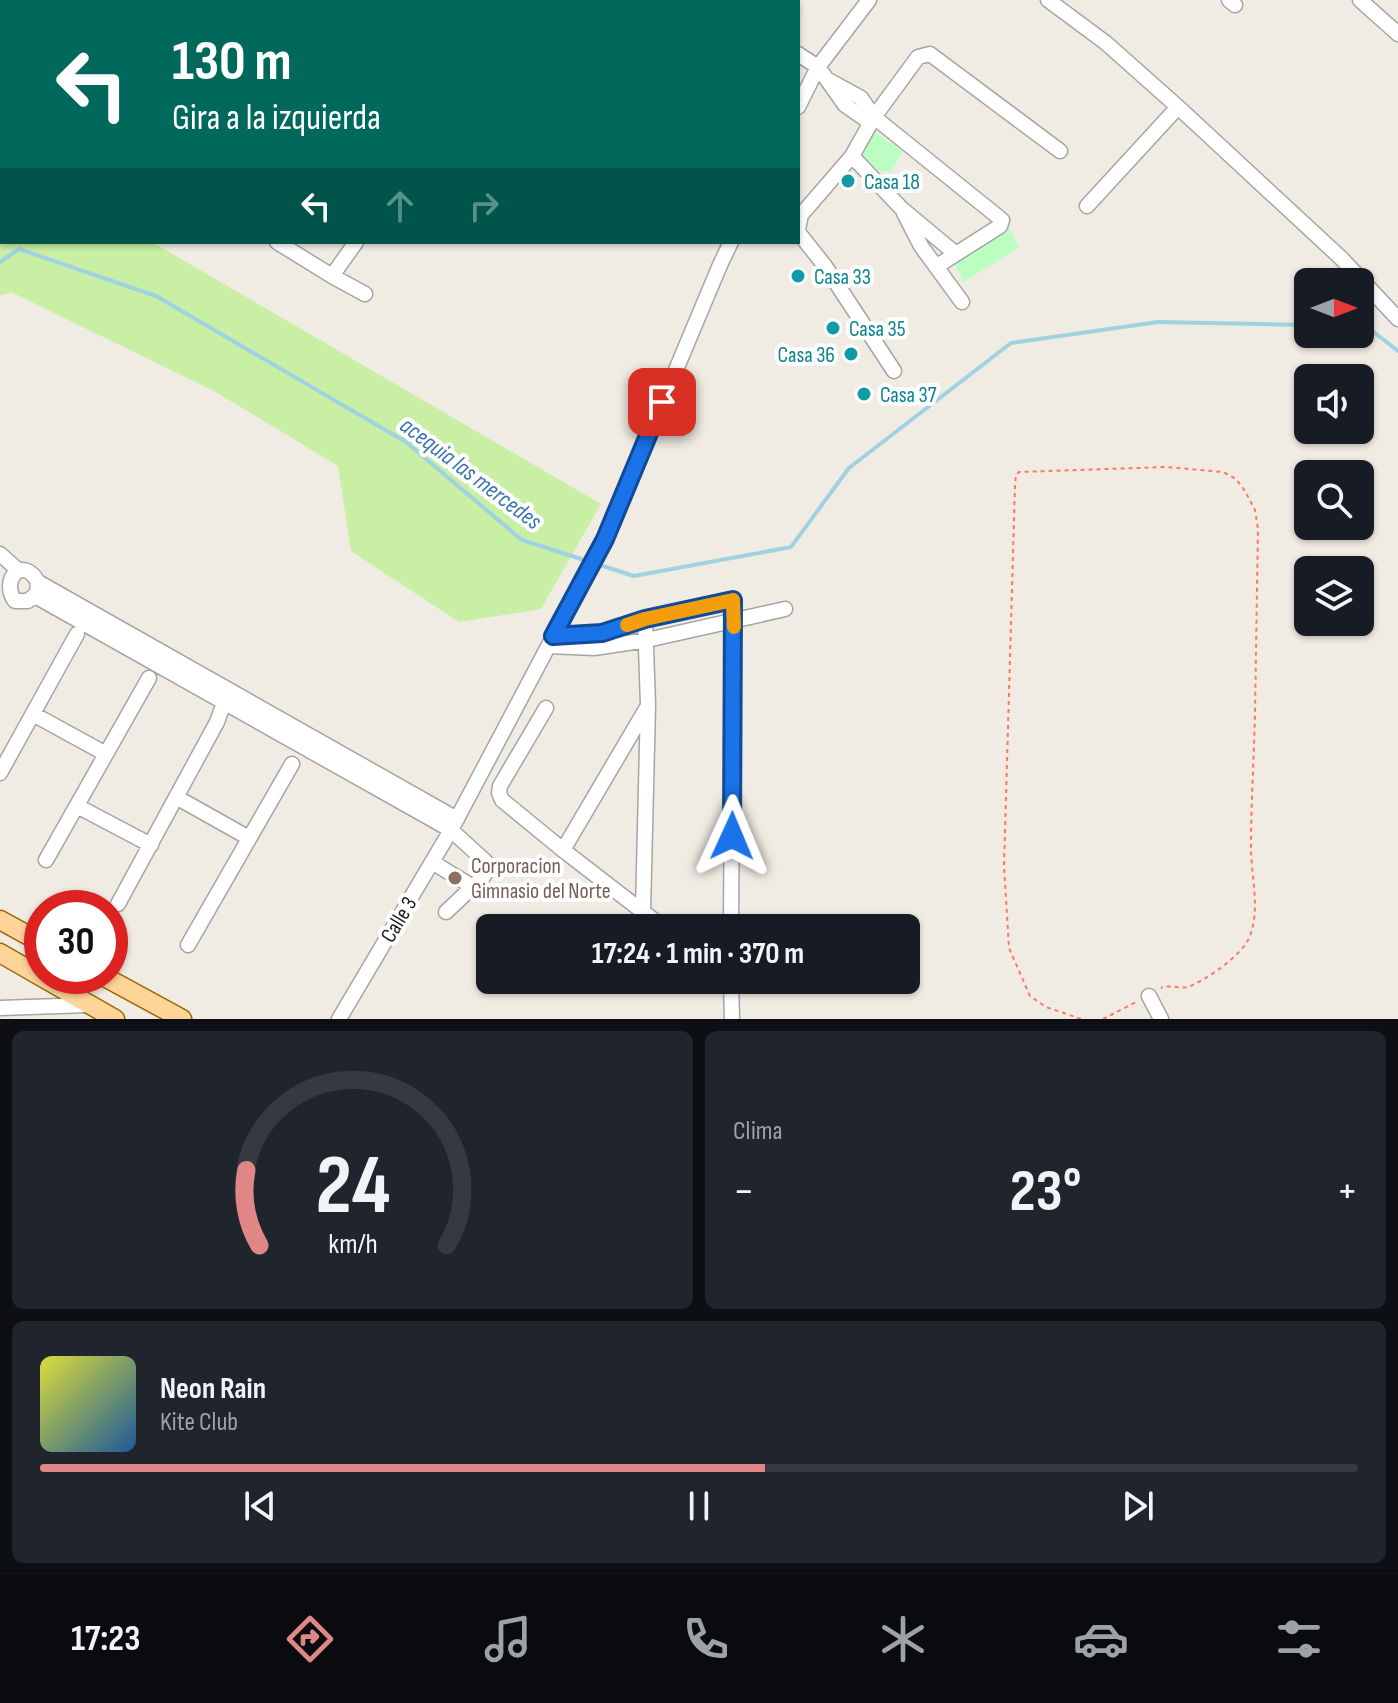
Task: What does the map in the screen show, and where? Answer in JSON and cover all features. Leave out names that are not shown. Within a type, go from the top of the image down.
[{"type":"main road","points":[[0,920],[24,933]]},
{"type":"main road","points":[[0,953],[115,1019]]},
{"type":"main road","points":[[128,990],[182,1019]]},
{"type":"street","points":[[800,103],[818,67],[869,0]]},
{"type":"street","points":[[1048,0],[1106,43],[1178,107],[1342,259],[1398,319]]},
{"type":"street","points":[[1360,0],[1398,34]]},
{"type":"street","points":[[800,220],[801,215],[852,156],[872,120],[918,57],[930,54],[1060,151]]},
{"type":"street","points":[[800,55],[818,67],[828,80],[861,98],[872,120],[1002,220],[1000,226],[937,266]]},
{"type":"street","points":[[1087,206],[1178,107]]},
{"type":"street","points":[[852,156],[902,209],[956,254]]},
{"type":"street","points":[[902,209],[921,246],[962,302]]},
{"type":"street","points":[[800,234],[894,371]]},
{"type":"street","points":[[280,244],[365,294]]},
{"type":"street","points":[[332,276],[355,244]]},
{"type":"street","name":"Calle 3","points":[[339,1019],[454,824],[605,539],[730,244]]},
{"type":"street","points":[[0,554],[18,570],[30,572],[36,589],[454,824],[486,862],[487,870],[446,912]]},
{"type":"street","points":[[18,570],[8,578],[5,598],[24,602],[36,589]]},
{"type":"street","points":[[551,641],[602,633],[645,619],[733,600],[731,914]]},
{"type":"street","points":[[551,641],[594,648],[647,640],[785,609]]},
{"type":"street","points":[[643,911],[648,705],[645,619]]},
{"type":"street","points":[[0,773],[77,634]]},
{"type":"street","points":[[46,860],[149,678]]},
{"type":"street","points":[[126,890],[231,698]]},
{"type":"street","points":[[563,850],[648,705]]},
{"type":"street","points":[[546,708],[500,786],[502,800],[647,914]]},
{"type":"street","points":[[33,714],[106,754]]},
{"type":"street","points":[[188,945],[292,764]]},
{"type":"street","points":[[176,797],[249,838]]},
{"type":"street","points":[[77,806],[151,845]]},
{"type":"street","points":[[432,862],[473,887]]},
{"type":"street","points":[[731,994],[732,1019]]},
{"type":"street","points":[[1149,996],[1161,1019]]},
{"type":"street","points":[[0,1008],[89,1005]]},
{"type":"path","points":[[1081,1019],[1046,1007],[1030,996],[1009,948],[1004,866],[1016,475],[1019,472],[1167,467],[1223,472],[1236,479],[1255,510],[1258,529],[1251,850],[1254,914],[1249,939],[1219,968],[1188,987],[1166,986],[1103,1019]]},
{"type":"green space","points":[[871,129],[903,152],[890,172],[867,169],[867,159],[857,157]]},
{"type":"green space","points":[[1008,225],[1019,248],[963,282],[951,255]]},
{"type":"green space","points":[[0,244],[155,244],[601,504],[541,609],[459,622],[351,551],[338,466],[216,392],[11,292],[0,296]]},
{"type":"waterway","name":"acequia las mercedes","points":[[0,262],[19,249],[156,296],[406,442],[522,540],[634,576],[791,547],[849,468],[1011,343],[1158,322],[1294,325]]},
{"type":"waterway","name":"acequia las mercedes","points":[[1374,332],[1398,351]]},
{"type":"slow traffic","points":[[627,625],[733,600],[734,627]]},
{"type":"place","name":"Casa 18","points":[[848,181]]},
{"type":"place","name":"Casa 33","points":[[798,276]]},
{"type":"place","name":"Casa 35","points":[[833,328]]},
{"type":"place","name":"Casa 36","points":[[851,354]]},
{"type":"place","name":"Casa 37","points":[[864,394]]},
{"type":"place","name":"Corporacion Gimnasio del Norte","points":[[455,878]]},
{"type":"route","points":[[662,402],[605,539],[553,636],[602,633],[645,619],[733,600],[732,836]]}]
